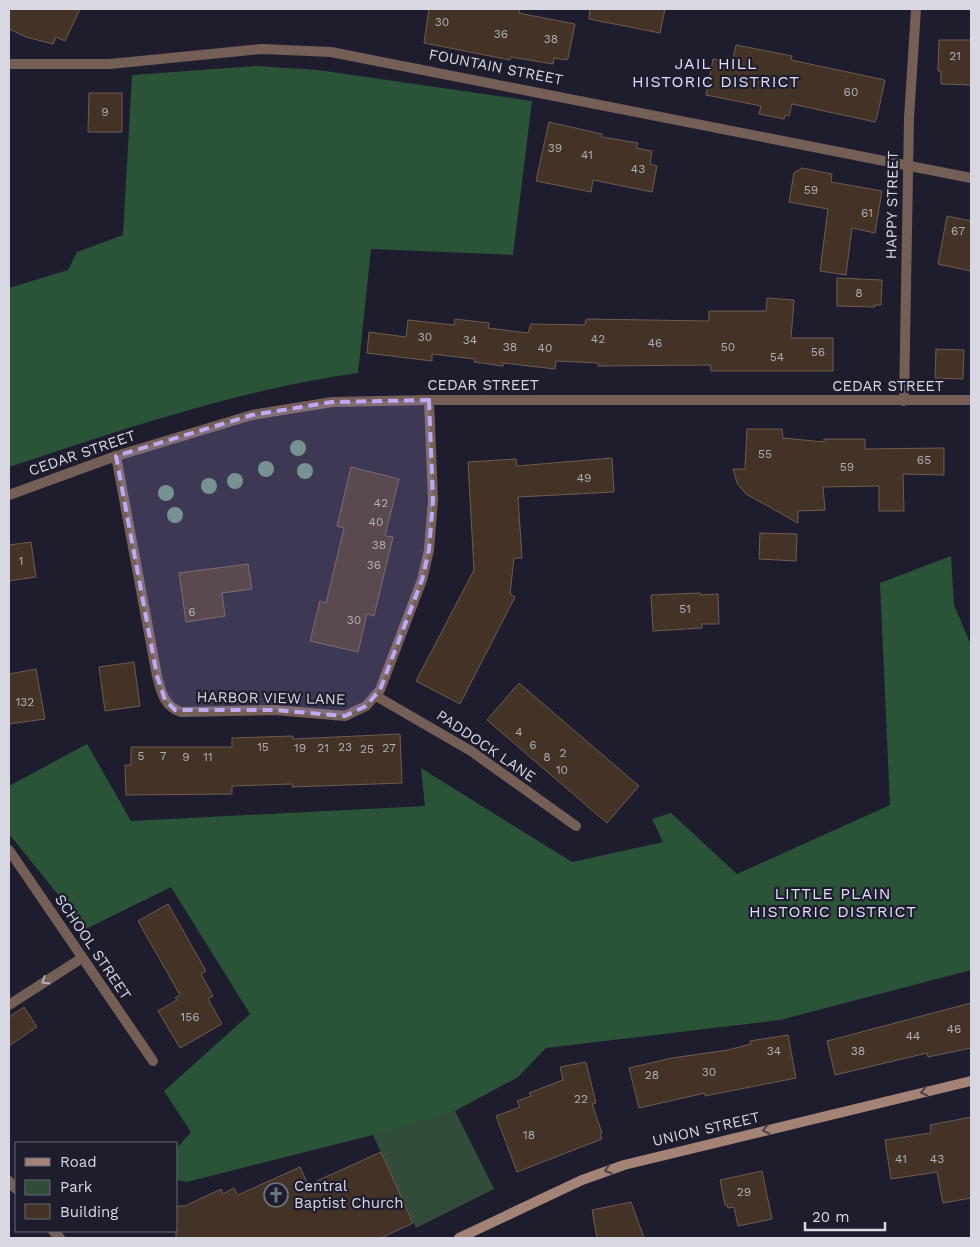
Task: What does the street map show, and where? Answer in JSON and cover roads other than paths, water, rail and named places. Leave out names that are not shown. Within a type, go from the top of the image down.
[{"type":"main road","name":"UNION STREET","points":[[460,1238],[582,1180],[624,1165],[971,1081]]},
{"type":"street","name":"HAPPY STREET","points":[[904,401],[908,165],[911,71],[916,9]]},
{"type":"street","name":"FOUNTAIN STREET","points":[[9,64],[110,64],[252,49],[311,50],[385,61],[971,178]]},
{"type":"street","name":"CEDAR STREET","points":[[9,495],[116,456],[252,415],[332,402],[429,400],[971,400]]},
{"type":"street","points":[[376,696],[426,565],[433,500],[429,400]]},
{"type":"street","name":"HARBOR VIEW LANE","points":[[116,456],[156,676],[161,692],[170,706],[182,712],[275,710],[345,716],[366,706],[376,696]]},
{"type":"street","name":"PADDOCK LANE","points":[[376,696],[471,751],[576,826]]},
{"type":"street","name":"SCHOOL STREET","points":[[9,850],[153,1061]]},
{"type":"street","points":[[9,1005],[82,958]]},
{"type":"place","name":"Central Baptist Church","points":[[276,1195]]},
{"type":"district","name":"JAIL HILL HISTORIC DISTRICT","points":[[716,72]]},
{"type":"district","name":"LITTLE PLAIN HISTORIC DISTRICT","points":[[833,902]]}]
